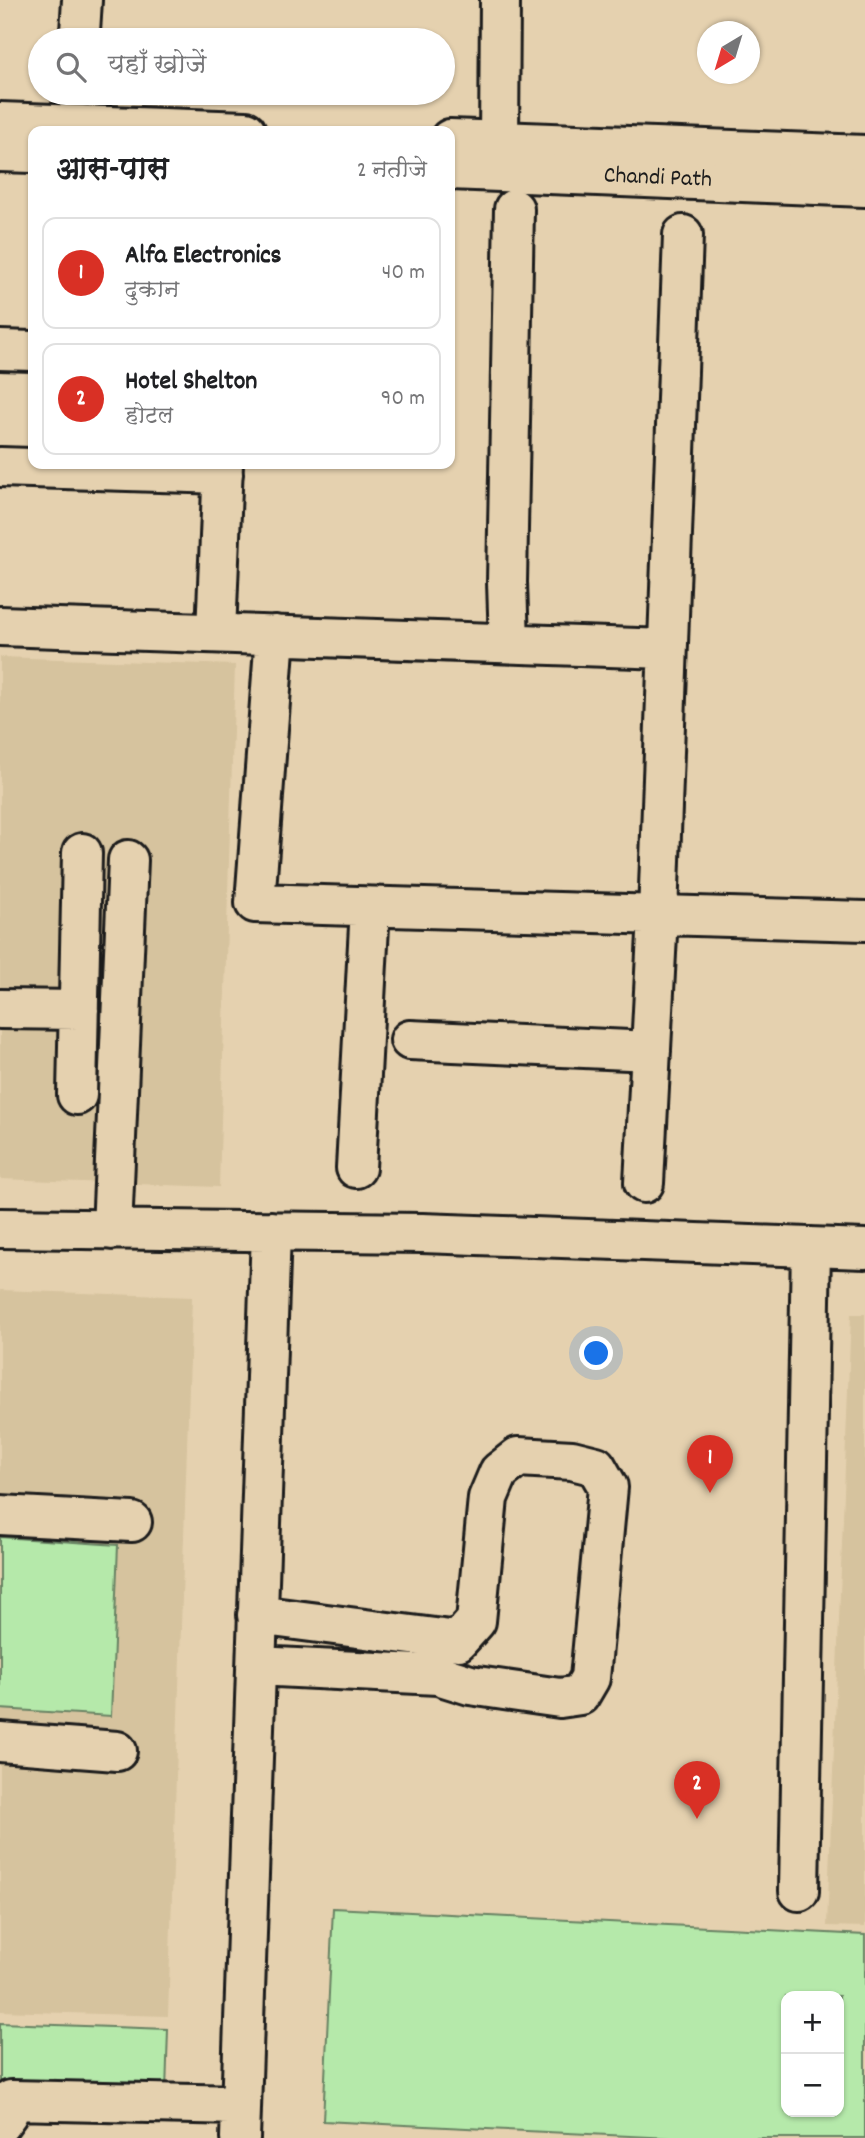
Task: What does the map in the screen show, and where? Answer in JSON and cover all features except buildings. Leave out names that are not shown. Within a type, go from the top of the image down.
[{"type":"street","points":[[499,141],[500,0]]},
{"type":"street","points":[[0,122],[109,126]]},
{"type":"street","name":"Chandi Path","points":[[455,139],[865,155]]},
{"type":"street","points":[[0,152],[28,153]]},
{"type":"street","name":"Chandi Path","points":[[455,170],[865,187]]},
{"type":"street","points":[[509,643],[507,582],[514,209]]},
{"type":"street","points":[[644,1183],[658,915],[683,235]]},
{"type":"street","points":[[0,350],[28,351]]},
{"type":"street","points":[[0,467],[28,467]]},
{"type":"street","points":[[216,633],[223,469]]},
{"type":"street","points":[[0,626],[667,649]]},
{"type":"street","points":[[275,635],[255,904],[865,921]]},
{"type":"street","points":[[77,1095],[82,853]]},
{"type":"street","points":[[111,1230],[128,860]]},
{"type":"street","points":[[356,1168],[370,906]]},
{"type":"street","points":[[0,1009],[79,1010]]},
{"type":"street","points":[[410,1040],[651,1051]]},
{"type":"street","points":[[0,1228],[422,1233],[865,1250]]},
{"type":"street","points":[[4,2101],[241,2122],[271,1231]]},
{"type":"street","points":[[799,1891],[811,1247]]},
{"type":"street","points":[[256,1666],[438,1675],[470,1685],[560,1698],[580,1695],[590,1678],[608,1487],[596,1466],[572,1460],[518,1457],[499,1472],[488,1498],[476,1621],[458,1641],[257,1615]]},
{"type":"street","points":[[0,1515],[132,1522]]},
{"type":"street","points":[[0,1742],[117,1751]]},
{"type":"shaded area","points":[[0,657],[235,665],[219,1187],[0,1179]]},
{"type":"shaded area","points":[[0,1290],[192,1297],[168,2016],[0,2011]]},
{"type":"shaded area","points":[[851,1314],[865,1314],[865,1927],[827,1926]]},
{"type":"green space","points":[[0,1537],[118,1545],[111,1716],[0,1709]]},
{"type":"green space","points":[[333,1908],[865,1935],[865,2138],[671,2138],[323,2121]]},
{"type":"green space","points":[[0,2023],[168,2029],[166,2092],[0,2085]]},
{"type":"place","name":"Alfa Electronics","points":[[710,1493]]},
{"type":"place","name":"Hotel Shelton","points":[[697,1819]]}]
